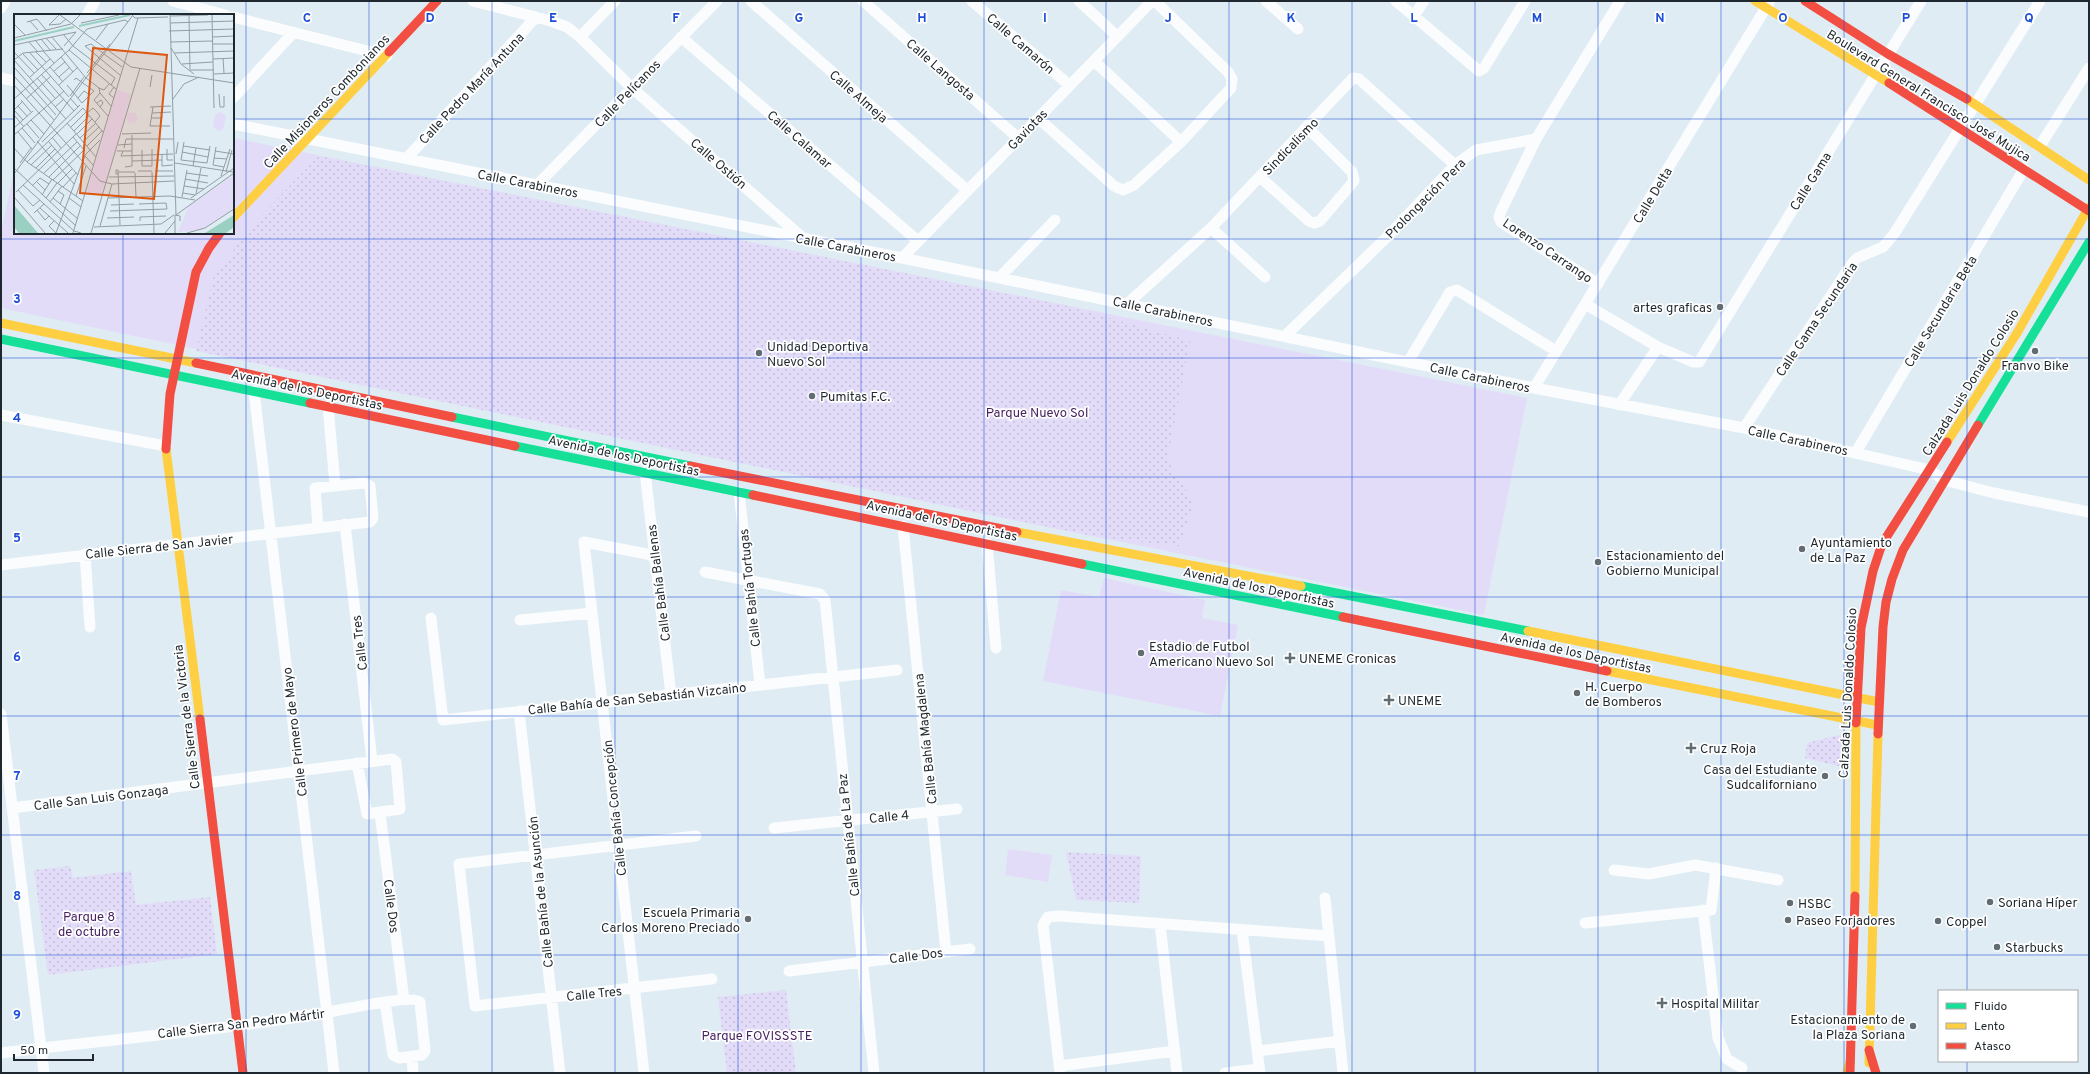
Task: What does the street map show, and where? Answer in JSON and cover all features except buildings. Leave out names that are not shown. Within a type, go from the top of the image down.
[{"type":"street","points":[[1,8],[5,1]]},
{"type":"street","points":[[88,14],[95,1]]},
{"type":"street","points":[[173,1],[204,13],[214,14]]},
{"type":"street","name":"Calle Misioneros Combonianos","points":[[234,217],[387,56],[437,1]]},
{"type":"street","name":"Calle Ostión","points":[[473,1],[536,17],[567,27],[580,37],[632,88],[805,240]]},
{"type":"street","points":[[580,37],[615,1]]},
{"type":"street","name":"Calle Pelícanos","points":[[537,185],[717,1]]},
{"type":"street","name":"Calle Almeja","points":[[751,1],[967,190]]},
{"type":"street","name":"Calle Langosta","points":[[863,1],[1018,138]]},
{"type":"street","name":"Calle Camarón","points":[[972,1],[1070,85]]},
{"type":"street","points":[[1079,1],[1118,36]]},
{"type":"street","name":"Gaviotas","points":[[902,258],[1152,1]]},
{"type":"street","points":[[1038,118],[1114,186],[1123,190],[1134,185],[1181,142],[1232,88],[1232,79],[1228,72],[1155,1]]},
{"type":"street","points":[[1266,1],[1298,29]]},
{"type":"street","points":[[1396,1],[1479,71],[1484,68],[1525,1]]},
{"type":"street","points":[[1414,16],[1424,1]]},
{"type":"street","points":[[1536,139],[1620,1]]},
{"type":"street","name":"Boulevard General Francisco José Mujica","points":[[1755,1],[1768,5],[1875,76],[1960,127],[2024,170],[2088,209]]},
{"type":"street","name":"Boulevard General Francisco José Mujica","points":[[1805,1],[1888,54],[1975,104],[2089,180]]},
{"type":"street","name":"Calle Gama","points":[[1658,347],[1692,362],[1699,362],[1921,1]]},
{"type":"street","name":"Calle Gama Secundaria","points":[[1744,428],[1851,265],[1857,258],[1883,247],[1894,234],[2040,1]]},
{"type":"street","name":"Calle Delta","points":[[1534,388],[1768,5]]},
{"type":"street","points":[[234,17],[387,56]]},
{"type":"street","name":"Calle Pedro María Antuna","points":[[407,158],[536,17]]},
{"type":"street","points":[[234,97],[293,32]]},
{"type":"street","name":"Calle Calamar","points":[[681,37],[918,241]]},
{"type":"street","points":[[1094,60],[1181,142]]},
{"type":"street","points":[[2040,146],[2089,68]]},
{"type":"street","points":[[1,78],[14,81]]},
{"type":"street","name":"Sindicalismo","points":[[1127,304],[1211,228],[1308,128],[1353,78],[1356,78],[1455,165]]},
{"type":"street","name":"Calle Carabineros","points":[[234,124],[309,138],[805,240],[902,258],[1534,388],[1744,428],[1856,452],[1930,470],[1944,480],[1994,493],[2089,512]]},
{"type":"street","points":[[1260,177],[1309,221],[1314,224],[1320,221],[1354,181],[1354,177],[1352,172],[1308,128]]},
{"type":"street","name":"Prolongación Pera","points":[[1284,336],[1388,236],[1455,165],[1476,150],[1536,139]]},
{"type":"street","name":"Lorenzo Carrango","points":[[1536,139],[1499,217],[1502,222],[1598,284]]},
{"type":"street","name":"Calle Secundaria Beta","points":[[1856,452],[2024,170]]},
{"type":"street","name":"Calzada Luis Donaldo Colosio","points":[[1848,1073],[1850,1062],[1853,964],[1856,722],[1861,629],[1866,596],[1873,568],[1882,544],[2017,333],[2088,209]]},
{"type":"street","points":[[999,278],[1055,220]]},
{"type":"street","points":[[1211,228],[1265,277]]},
{"type":"street","points":[[178,359],[186,314],[196,272],[209,248],[219,234]]},
{"type":"street","points":[[1869,1073],[1877,725],[1883,627],[1886,602],[1892,579],[1903,550],[2089,242]]},
{"type":"street","points":[[1408,362],[1450,292],[1454,290],[1457,290],[1556,351]]},
{"type":"street","points":[[1585,304],[1658,347],[1619,405]]},
{"type":"street","name":"Avenida de los Deportistas","points":[[1,323],[1064,541],[1274,592],[1558,650],[1730,684],[1879,702]]},
{"type":"street","name":"Avenida de los Deportistas","points":[[1,339],[1061,559],[1274,592],[1730,684],[1856,722],[1877,725]]},
{"type":"street","name":"Calle Sierra de la Victoria","points":[[178,359],[170,394],[166,446],[243,1073]]},
{"type":"street","name":"Calle Primero de Mayo","points":[[254,391],[334,1073]]},
{"type":"street","points":[[328,406],[335,485]]},
{"type":"street","points":[[1,415],[166,446]]},
{"type":"street","points":[[612,465],[615,450]]},
{"type":"street","name":"Calle Bahía Ballenas","points":[[645,472],[671,695]]},
{"type":"street","name":"Calle Sierra de San Javier","points":[[1,565],[85,554],[271,534],[373,520],[370,486],[364,483],[315,488],[318,527]]},
{"type":"street","name":"Calle Bahía Tortugas","points":[[739,492],[760,685]]},
{"type":"street","name":"Calle Tres","points":[[345,524],[372,762]]},
{"type":"street","name":"Calle Bahía Magdalena","points":[[904,526],[946,952]]},
{"type":"street","points":[[1061,559],[1064,541]]},
{"type":"street","name":"Calle Bahía Concepción","points":[[644,1073],[584,542],[647,554],[652,556],[655,561]]},
{"type":"street","points":[[987,543],[996,648]]},
{"type":"street","points":[[85,554],[90,627]]},
{"type":"street","points":[[704,572],[748,580]]},
{"type":"street","name":"Calle Bahía de La Paz","points":[[748,580],[820,594],[823,596],[874,1073]]},
{"type":"street","points":[[520,620],[592,613]]},
{"type":"street","name":"Calle Bahía de San Sebastián Vizcaino","points":[[432,618],[443,720],[897,670]]},
{"type":"street","name":"Calle Bahía de la Asunción","points":[[519,711],[560,1073]]},
{"type":"street","points":[[1,714],[44,1073]]},
{"type":"street","name":"Calle San Luis Gonzaga","points":[[12,808],[208,784],[357,763],[392,759],[396,762],[400,809],[380,813],[367,814],[365,812],[357,763]]},
{"type":"street","name":"Calle 4","points":[[774,828],[957,809]]},
{"type":"street","name":"Calle Dos","points":[[380,813],[404,1000]]},
{"type":"street","points":[[535,855],[696,836]]},
{"type":"street","name":"Calle Tres","points":[[535,855],[459,864],[475,1006],[712,979]]},
{"type":"street","points":[[1614,870],[1649,874],[1695,865],[1778,880]]},
{"type":"street","points":[[1585,923],[1711,910],[1716,868]]},
{"type":"street","points":[[1325,898],[1343,1073]]},
{"type":"street","points":[[1703,910],[1718,1038],[1727,1059],[1742,1068]]},
{"type":"street","points":[[1175,1051],[1060,1070],[1043,925],[1048,917],[1059,916],[1329,936]]},
{"type":"street","points":[[1160,924],[1177,1073]]},
{"type":"street","points":[[1225,1073],[1259,1071],[1242,930]]},
{"type":"street","name":"Calle Dos","points":[[862,962],[970,949]]},
{"type":"street","points":[[789,971],[862,962]]},
{"type":"street","points":[[1853,964],[1861,983],[1865,986],[1871,987]]},
{"type":"street","name":"Calle Sierra San Pedro Mártir","points":[[1,1053],[236,1025],[414,998],[420,1002],[425,1051],[422,1055],[412,1056]]},
{"type":"street","points":[[385,1002],[393,1055],[399,1058],[412,1056],[413,1073]]},
{"type":"street","points":[[1257,1051],[1340,1041]]},
{"type":"street","points":[[1869,1050],[1876,1073]]},
{"type":"green space","name":"Parque Nuevo Sol","points":[[234,138],[1527,398],[1484,615],[998,517],[1,308],[1,232],[14,172],[14,234],[234,234]]},
{"type":"green space","name":"Parque Nuevo Sol","points":[[319,156],[1063,305],[1190,341],[1167,460],[1194,503],[1179,546],[1099,537],[196,351],[213,279],[252,225]]},
{"type":"green space","name":"Estadio de Futbol Americano Nuevo Sol","points":[[1104,578],[1205,600],[1202,618],[1238,625],[1220,716],[1043,681],[1061,590],[1099,597]]},
{"type":"green space","points":[[1843,734],[1842,767],[1805,758],[1807,743]]},
{"type":"green space","points":[[1008,849],[1052,855],[1048,882],[1005,875]]},
{"type":"green space","points":[[1066,852],[1141,856],[1139,903],[1076,900]]},
{"type":"green space","name":"Parque 8 de octubre","points":[[70,866],[73,878],[131,871],[136,905],[210,897],[217,954],[48,975],[34,870]]},
{"type":"green space","name":"Parque FOVISSSTE","points":[[786,990],[796,1073],[727,1073],[718,997]]},
{"type":"traffic: fast","points":[[1978,425],[2089,242]]},
{"type":"traffic: fast","points":[[1,339],[310,403]]},
{"type":"traffic: fast","points":[[452,417],[690,466]]},
{"type":"traffic: fast","points":[[515,446],[753,495]]},
{"type":"traffic: fast","points":[[1082,564],[1343,617]]},
{"type":"traffic: fast","points":[[1301,586],[1528,631]]},
{"type":"traffic: slow","points":[[1755,1],[1889,83]]},
{"type":"traffic: slow","points":[[234,217],[389,52]]},
{"type":"traffic: slow","points":[[1967,99],[2089,180]]},
{"type":"traffic: slow","points":[[1947,442],[2017,333],[2089,207]]},
{"type":"traffic: slow","points":[[1,323],[196,363]]},
{"type":"traffic: slow","points":[[166,449],[200,719]]},
{"type":"traffic: slow","points":[[1017,532],[1301,586]]},
{"type":"traffic: slow","points":[[1528,631],[1879,702]]},
{"type":"traffic: slow","points":[[1607,671],[1877,725]]},
{"type":"traffic: slow","points":[[1855,896],[1856,723]]},
{"type":"traffic: slow","points":[[1869,1063],[1878,734]]},
{"type":"traffic: slow","points":[[1847,1073],[1850,1062]]},
{"type":"traffic: jam","points":[[389,52],[437,1]]},
{"type":"traffic: jam","points":[[1805,1],[1888,54],[1967,99]]},
{"type":"traffic: jam","points":[[1889,83],[2089,211]]},
{"type":"traffic: jam","points":[[166,449],[170,394],[196,272],[209,248],[219,234]]},
{"type":"traffic: jam","points":[[196,363],[452,417]]},
{"type":"traffic: jam","points":[[310,403],[515,446]]},
{"type":"traffic: jam","points":[[1878,734],[1883,627],[1886,602],[1892,579],[1903,550],[1978,425]]},
{"type":"traffic: jam","points":[[1856,723],[1861,628],[1873,571],[1882,544],[1947,442]]},
{"type":"traffic: jam","points":[[690,466],[1017,532]]},
{"type":"traffic: jam","points":[[753,495],[1082,564]]},
{"type":"traffic: jam","points":[[1343,617],[1607,671]]},
{"type":"traffic: jam","points":[[200,719],[243,1073]]},
{"type":"traffic: jam","points":[[1850,1073],[1855,896]]},
{"type":"traffic: jam","points":[[1869,1050],[1876,1073]]},
{"type":"place","name":"artes graficas","points":[[1720,307]]},
{"type":"place","name":"Franvo Bike","points":[[2035,351]]},
{"type":"place","name":"Unidad Deportiva Nuevo Sol","points":[[759,353]]},
{"type":"place","name":"Pumitas F.C.","points":[[812,396]]},
{"type":"place","name":"Ayuntamiento de La Paz","points":[[1802,549]]},
{"type":"place","name":"Estacionamiento del Gobierno Municipal","points":[[1598,562]]},
{"type":"place","name":"Estadio de Futbol Americano Nuevo Sol","points":[[1141,653]]},
{"type":"place","name":"UNEME Cronicas","points":[[1290,658]]},
{"type":"place","name":"H. Cuerpo de Bomberos","points":[[1577,693]]},
{"type":"place","name":"UNEME","points":[[1389,700]]},
{"type":"place","name":"Cruz Roja","points":[[1691,748]]},
{"type":"place","name":"Casa del Estudiante Sudcaliforniano","points":[[1825,776]]},
{"type":"place","name":"Soriana Híper","points":[[1990,902]]},
{"type":"place","name":"HSBC","points":[[1790,903]]},
{"type":"place","name":"Escuela Primaria Carlos Moreno Preciado","points":[[748,919]]},
{"type":"place","name":"Paseo Forjadores","points":[[1788,920]]},
{"type":"place","name":"Coppel","points":[[1938,921]]},
{"type":"place","name":"Starbucks","points":[[1997,947]]},
{"type":"place","name":"Hospital Militar","points":[[1662,1003]]},
{"type":"place","name":"Estacionamiento de la Plaza Soriana","points":[[1913,1026]]}]
